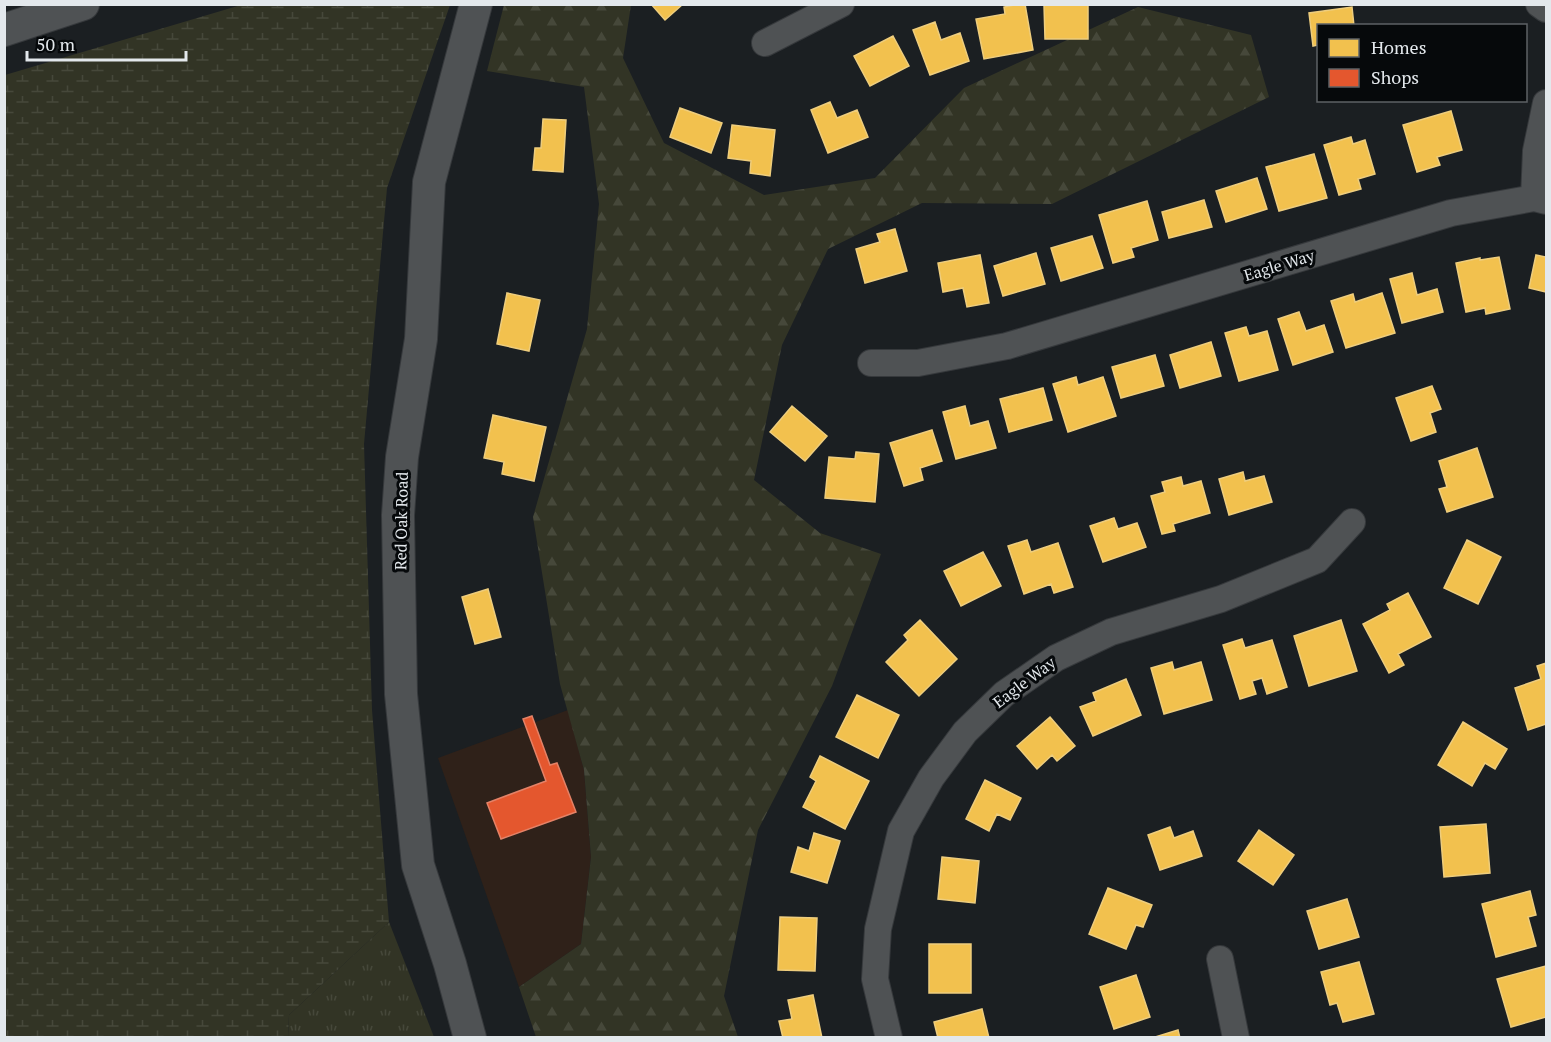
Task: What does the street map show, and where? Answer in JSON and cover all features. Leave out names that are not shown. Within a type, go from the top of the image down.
[{"type":"street","points":[[4,30],[83,4]]},
{"type":"street","name":"Red Oak Road","points":[[470,1038],[450,964],[418,865],[401,694],[398,515],[402,457],[421,339],[429,182],[476,4]]},
{"type":"street","points":[[765,44],[841,4]]},
{"type":"street","points":[[1539,4],[1546,9]]},
{"type":"street","points":[[1540,200],[1536,151],[1546,103]]},
{"type":"street","name":"Eagle Way","points":[[871,363],[918,363],[1007,346],[1451,213],[1540,200]]},
{"type":"street","name":"Eagle Way","points":[[889,1038],[875,979],[878,929],[901,831],[931,778],[965,732],[1004,694],[1056,658],[1111,632],[1221,599],[1317,560],[1352,522]]},
{"type":"street","points":[[1220,959],[1236,1038]]},
{"type":"shaded area","points":[[568,710],[584,770],[591,857],[581,944],[519,987],[438,758]]},
{"type":"green space","points":[[241,5],[450,5],[387,188],[364,444],[372,710],[389,922],[289,1015],[288,1037],[5,1037],[5,75]]},
{"type":"green space","points":[[504,5],[631,5],[623,58],[664,143],[764,195],[875,178],[964,88],[1138,7],[1251,35],[1269,97],[1052,204],[922,203],[828,249],[782,345],[754,480],[820,533],[881,554],[832,686],[758,830],[724,996],[738,1037],[536,1037],[519,987],[581,944],[591,857],[584,770],[560,684],[533,517],[587,329],[599,204],[584,87],[487,71]]},
{"type":"green space","points":[[389,922],[434,1037],[288,1038],[289,1015]]},
{"type":"building: Homes","points":[[651,4],[683,4],[665,20]]},
{"type":"building: Homes","points":[[1025,4],[1033,50],[984,59],[976,19],[1005,14],[1004,7]]},
{"type":"building: Homes","points":[[1088,4],[1088,39],[1045,39],[1044,5]]},
{"type":"building: Homes","points":[[1352,7],[1354,24],[1317,24],[1317,45],[1313,46],[1309,13]]},
{"type":"building: Homes","points":[[935,22],[941,40],[960,33],[969,61],[930,75],[913,30]]},
{"type":"building: Homes","points":[[893,36],[909,66],[870,86],[854,56]]},
{"type":"building: Homes","points":[[830,102],[837,118],[857,110],[868,137],[828,153],[811,110]]},
{"type":"building: Homes","points":[[680,108],[722,123],[711,153],[670,137]]},
{"type":"building: Homes","points":[[1451,111],[1462,150],[1437,157],[1440,165],[1417,172],[1403,125]]},
{"type":"building: Homes","points":[[543,119],[566,120],[563,172],[533,170],[535,148],[541,148]]},
{"type":"building: Homes","points":[[732,125],[775,130],[770,176],[750,173],[751,161],[728,158]]},
{"type":"building: Homes","points":[[1351,137],[1353,144],[1365,140],[1375,174],[1358,179],[1361,189],[1339,195],[1324,145]]},
{"type":"building: Homes","points":[[1314,154],[1327,198],[1279,211],[1266,167]]},
{"type":"building: Homes","points":[[1257,178],[1267,209],[1226,222],[1216,191]]},
{"type":"building: Homes","points":[[1204,200],[1212,227],[1169,238],[1162,212]]},
{"type":"building: Homes","points":[[1147,201],[1158,240],[1131,248],[1134,257],[1113,263],[1099,215]]},
{"type":"building: Homes","points":[[895,229],[907,271],[865,283],[856,249],[880,242],[877,234]]},
{"type":"building: Homes","points":[[1092,236],[1103,268],[1061,281],[1051,248]]},
{"type":"building: Homes","points":[[1036,253],[1045,284],[1003,296],[994,266]]},
{"type":"building: Homes","points":[[980,255],[989,303],[967,307],[963,288],[943,292],[938,263]]},
{"type":"building: Homes","points":[[1536,255],[1546,257],[1546,292],[1529,288]]},
{"type":"building: Homes","points":[[1499,257],[1510,309],[1486,314],[1485,308],[1466,312],[1456,263]]},
{"type":"building: Homes","points":[[1412,273],[1417,295],[1437,289],[1443,312],[1402,323],[1390,279]]},
{"type":"building: Homes","points":[[507,293],[540,300],[529,351],[497,344]]},
{"type":"building: Homes","points":[[1382,293],[1395,333],[1346,348],[1331,301],[1353,294],[1355,302]]},
{"type":"building: Homes","points":[[1299,312],[1306,331],[1324,325],[1333,352],[1293,365],[1278,319]]},
{"type":"building: Homes","points":[[1246,327],[1249,336],[1267,331],[1278,370],[1239,381],[1225,333]]},
{"type":"building: Homes","points":[[1211,342],[1221,376],[1180,388],[1170,355]]},
{"type":"building: Homes","points":[[1155,355],[1164,386],[1121,398],[1112,367]]},
{"type":"building: Homes","points":[[1076,377],[1078,385],[1103,377],[1116,416],[1068,432],[1053,384]]},
{"type":"building: Homes","points":[[1432,386],[1441,409],[1430,413],[1436,432],[1411,441],[1396,398]]},
{"type":"building: Homes","points":[[1043,388],[1052,420],[1009,432],[1000,399]]},
{"type":"building: Homes","points":[[792,406],[827,436],[805,461],[770,432]]},
{"type":"building: Homes","points":[[965,406],[970,426],[988,421],[996,448],[956,459],[943,412]]},
{"type":"building: Homes","points":[[493,415],[546,427],[534,481],[502,474],[504,462],[484,458]]},
{"type":"building: Homes","points":[[932,430],[942,461],[920,468],[923,480],[904,486],[890,443]]},
{"type":"building: Homes","points":[[1477,448],[1493,497],[1447,512],[1439,489],[1447,487],[1439,461]]},
{"type":"building: Homes","points":[[856,452],[879,454],[875,502],[825,498],[829,457],[855,459]]},
{"type":"building: Homes","points":[[1243,472],[1245,481],[1264,476],[1272,502],[1229,515],[1219,479]]},
{"type":"building: Homes","points":[[1181,477],[1183,486],[1201,481],[1210,513],[1173,524],[1175,531],[1162,534],[1151,496],[1165,492],[1162,482]]},
{"type":"building: Homes","points":[[1114,518],[1118,529],[1137,523],[1146,547],[1103,562],[1090,526]]},
{"type":"building: Homes","points":[[1027,540],[1031,552],[1058,543],[1073,587],[1054,593],[1051,584],[1024,594],[1008,546]]},
{"type":"building: Homes","points":[[1467,540],[1501,557],[1478,604],[1444,588]]},
{"type":"building: Homes","points":[[983,552],[1001,586],[961,606],[944,571]]},
{"type":"building: Homes","points":[[488,589],[501,637],[475,644],[462,597]]},
{"type":"building: Homes","points":[[1408,593],[1431,637],[1398,654],[1404,665],[1389,673],[1363,624],[1390,610],[1387,604]]},
{"type":"building: Homes","points":[[920,620],[957,659],[919,696],[886,662],[908,640],[904,635]]},
{"type":"building: Homes","points":[[1341,620],[1357,671],[1309,686],[1294,636]]},
{"type":"building: Homes","points":[[1242,639],[1245,648],[1272,640],[1287,687],[1267,694],[1262,678],[1252,681],[1256,694],[1240,699],[1223,645]]},
{"type":"building: Homes","points":[[1172,662],[1174,670],[1201,662],[1212,700],[1164,714],[1151,668]]},
{"type":"building: Homes","points":[[1546,663],[1546,724],[1528,730],[1515,688],[1541,679],[1537,666]]},
{"type":"building: Homes","points":[[1126,679],[1141,715],[1093,736],[1080,707],[1096,701],[1093,693]]},
{"type":"building: Homes","points":[[857,695],[899,715],[878,758],[836,737]]},
{"type":"building: Homes","points":[[1050,717],[1075,746],[1057,761],[1052,755],[1037,769],[1017,746]]},
{"type":"building: Homes","points":[[1463,722],[1507,749],[1495,769],[1485,763],[1472,786],[1438,765]]},
{"type":"building: Homes","points":[[820,756],[869,781],[845,829],[803,807],[816,781],[810,777]]},
{"type":"building: Homes","points":[[985,780],[1021,798],[1010,820],[997,814],[989,831],[966,819]]},
{"type":"building: Homes","points":[[1486,824],[1490,873],[1444,877],[1440,827]]},
{"type":"building: Homes","points":[[1170,827],[1174,838],[1193,831],[1202,856],[1160,870],[1148,835]]},
{"type":"building: Homes","points":[[1259,830],[1294,855],[1273,885],[1238,861]]},
{"type":"building: Homes","points":[[814,833],[840,841],[827,883],[791,872],[798,847],[809,851]]},
{"type":"building: Homes","points":[[942,857],[979,861],[975,903],[938,899]]},
{"type":"building: Homes","points":[[1108,888],[1152,905],[1143,927],[1136,925],[1126,949],[1089,934]]},
{"type":"building: Homes","points":[[1530,891],[1536,915],[1528,917],[1536,946],[1496,957],[1482,904]]},
{"type":"building: Homes","points":[[1347,899],[1359,937],[1319,949],[1307,911]]},
{"type":"building: Homes","points":[[780,917],[817,918],[815,971],[778,970]]},
{"type":"building: Homes","points":[[929,944],[971,944],[971,993],[929,993]]},
{"type":"building: Homes","points":[[1359,962],[1374,1014],[1343,1022],[1337,1003],[1330,1005],[1321,972]]},
{"type":"building: Homes","points":[[1546,966],[1546,1017],[1511,1027],[1497,979]]},
{"type":"building: Homes","points":[[1136,975],[1150,1017],[1114,1029],[1100,987]]},
{"type":"building: Homes","points":[[813,995],[822,1038],[783,1038],[779,1021],[792,1019],[788,1000]]},
{"type":"building: Homes","points":[[982,1009],[989,1038],[938,1038],[934,1022]]},
{"type":"building: Homes","points":[[1178,1030],[1180,1038],[1152,1038]]},
{"type":"building: Shops","points":[[532,716],[550,765],[557,763],[576,812],[501,839],[487,803],[546,781],[523,719]]}]
